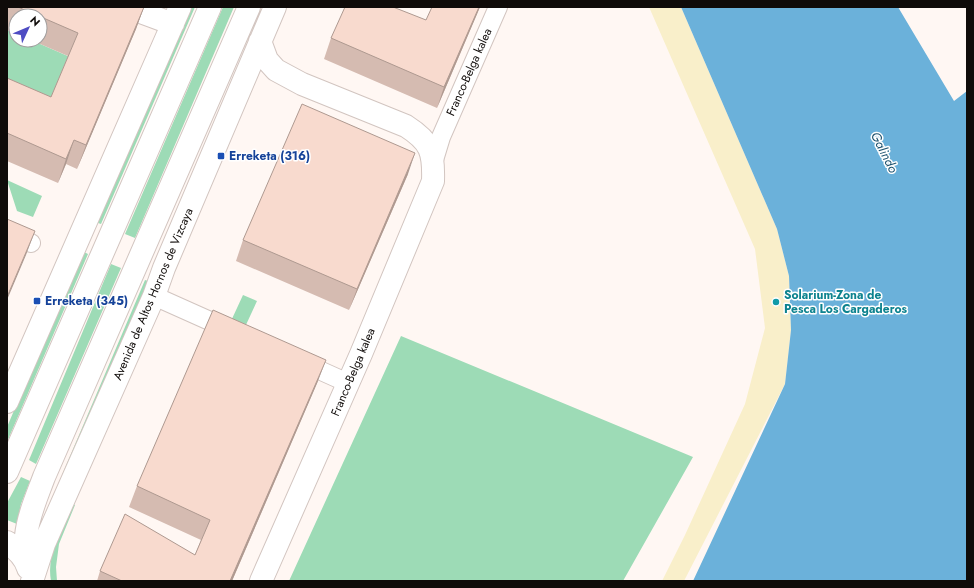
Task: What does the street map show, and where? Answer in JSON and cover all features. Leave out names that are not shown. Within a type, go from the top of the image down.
[{"type":"street","points":[[7,402],[176,15],[127,7]]},
{"type":"street","points":[[7,472],[210,7]]},
{"type":"street","points":[[30,575],[26,537],[33,506],[44,477],[249,7]]},
{"type":"street","name":"Avenida de Altos Hornos de Vizcaya","points":[[30,575],[154,296],[164,268],[275,7]]},
{"type":"street","name":"Franco-Belga kalea","points":[[261,581],[348,383],[433,181],[434,160],[441,137],[498,7]]},
{"type":"street","name":"Franco-Belga kalea","points":[[260,41],[267,60],[276,70],[302,84],[406,126],[418,134],[428,145],[434,160]]},
{"type":"street","points":[[7,233],[31,243]]},
{"type":"street","points":[[154,296],[248,338]]},
{"type":"street","points":[[284,354],[348,383]]},
{"type":"street","points":[[7,542],[17,550],[30,575]]},
{"type":"green space","points":[[188,7],[195,7],[101,224],[95,222]]},
{"type":"green space","points":[[223,7],[234,7],[135,238],[125,234]]},
{"type":"green space","points":[[7,30],[8,48],[48,47],[70,57],[42,121],[7,106]]},
{"type":"green space","points":[[7,180],[42,196],[33,217],[17,211]]},
{"type":"green space","points":[[82,251],[88,254],[7,442],[7,427]]},
{"type":"green space","points":[[111,264],[121,268],[36,464],[29,460]]},
{"type":"green space","points":[[145,280],[151,282],[67,477],[62,475]]},
{"type":"green space","points":[[243,295],[257,301],[245,327],[231,321]]},
{"type":"green space","points":[[401,336],[693,457],[623,581],[289,581]]},
{"type":"green space","points":[[21,477],[30,481],[21,504],[17,524],[7,520],[7,503]]},
{"type":"green space","points":[[72,503],[75,505],[59,544],[56,567],[57,581],[51,581],[50,571],[53,551]]},
{"type":"sand","name":"Solarium-Zona de Pesca Los Cargaderos","points":[[649,7],[681,7],[777,229],[789,276],[791,330],[785,384],[684,581],[662,581],[685,535],[745,404],[765,328],[755,249]]},
{"type":"water","name":"Galindo","points":[[681,7],[898,7],[954,101],[967,91],[967,581],[693,581],[785,384],[791,330],[789,276],[777,229]]},
{"type":"building","points":[[18,7],[144,7],[86,145],[74,140],[66,159],[7,133],[7,78],[51,97],[78,33],[48,20],[48,8]]},
{"type":"building","points":[[345,7],[393,7],[426,20],[432,7],[479,7],[444,87],[331,38]]},
{"type":"building","points":[[302,104],[415,153],[357,289],[243,240]]},
{"type":"building","points":[[7,219],[35,231],[7,297]]},
{"type":"building","points":[[213,310],[326,360],[230,581],[122,581],[100,571],[125,514],[195,555],[210,520],[137,486]]},
{"type":"place","name":"Erreketa (316)","points":[[221,156]]},
{"type":"place","name":"Erreketa (345)","points":[[37,301]]},
{"type":"place","name":"Solarium-Zona de Pesca Los Cargaderos","points":[[776,302]]}]
